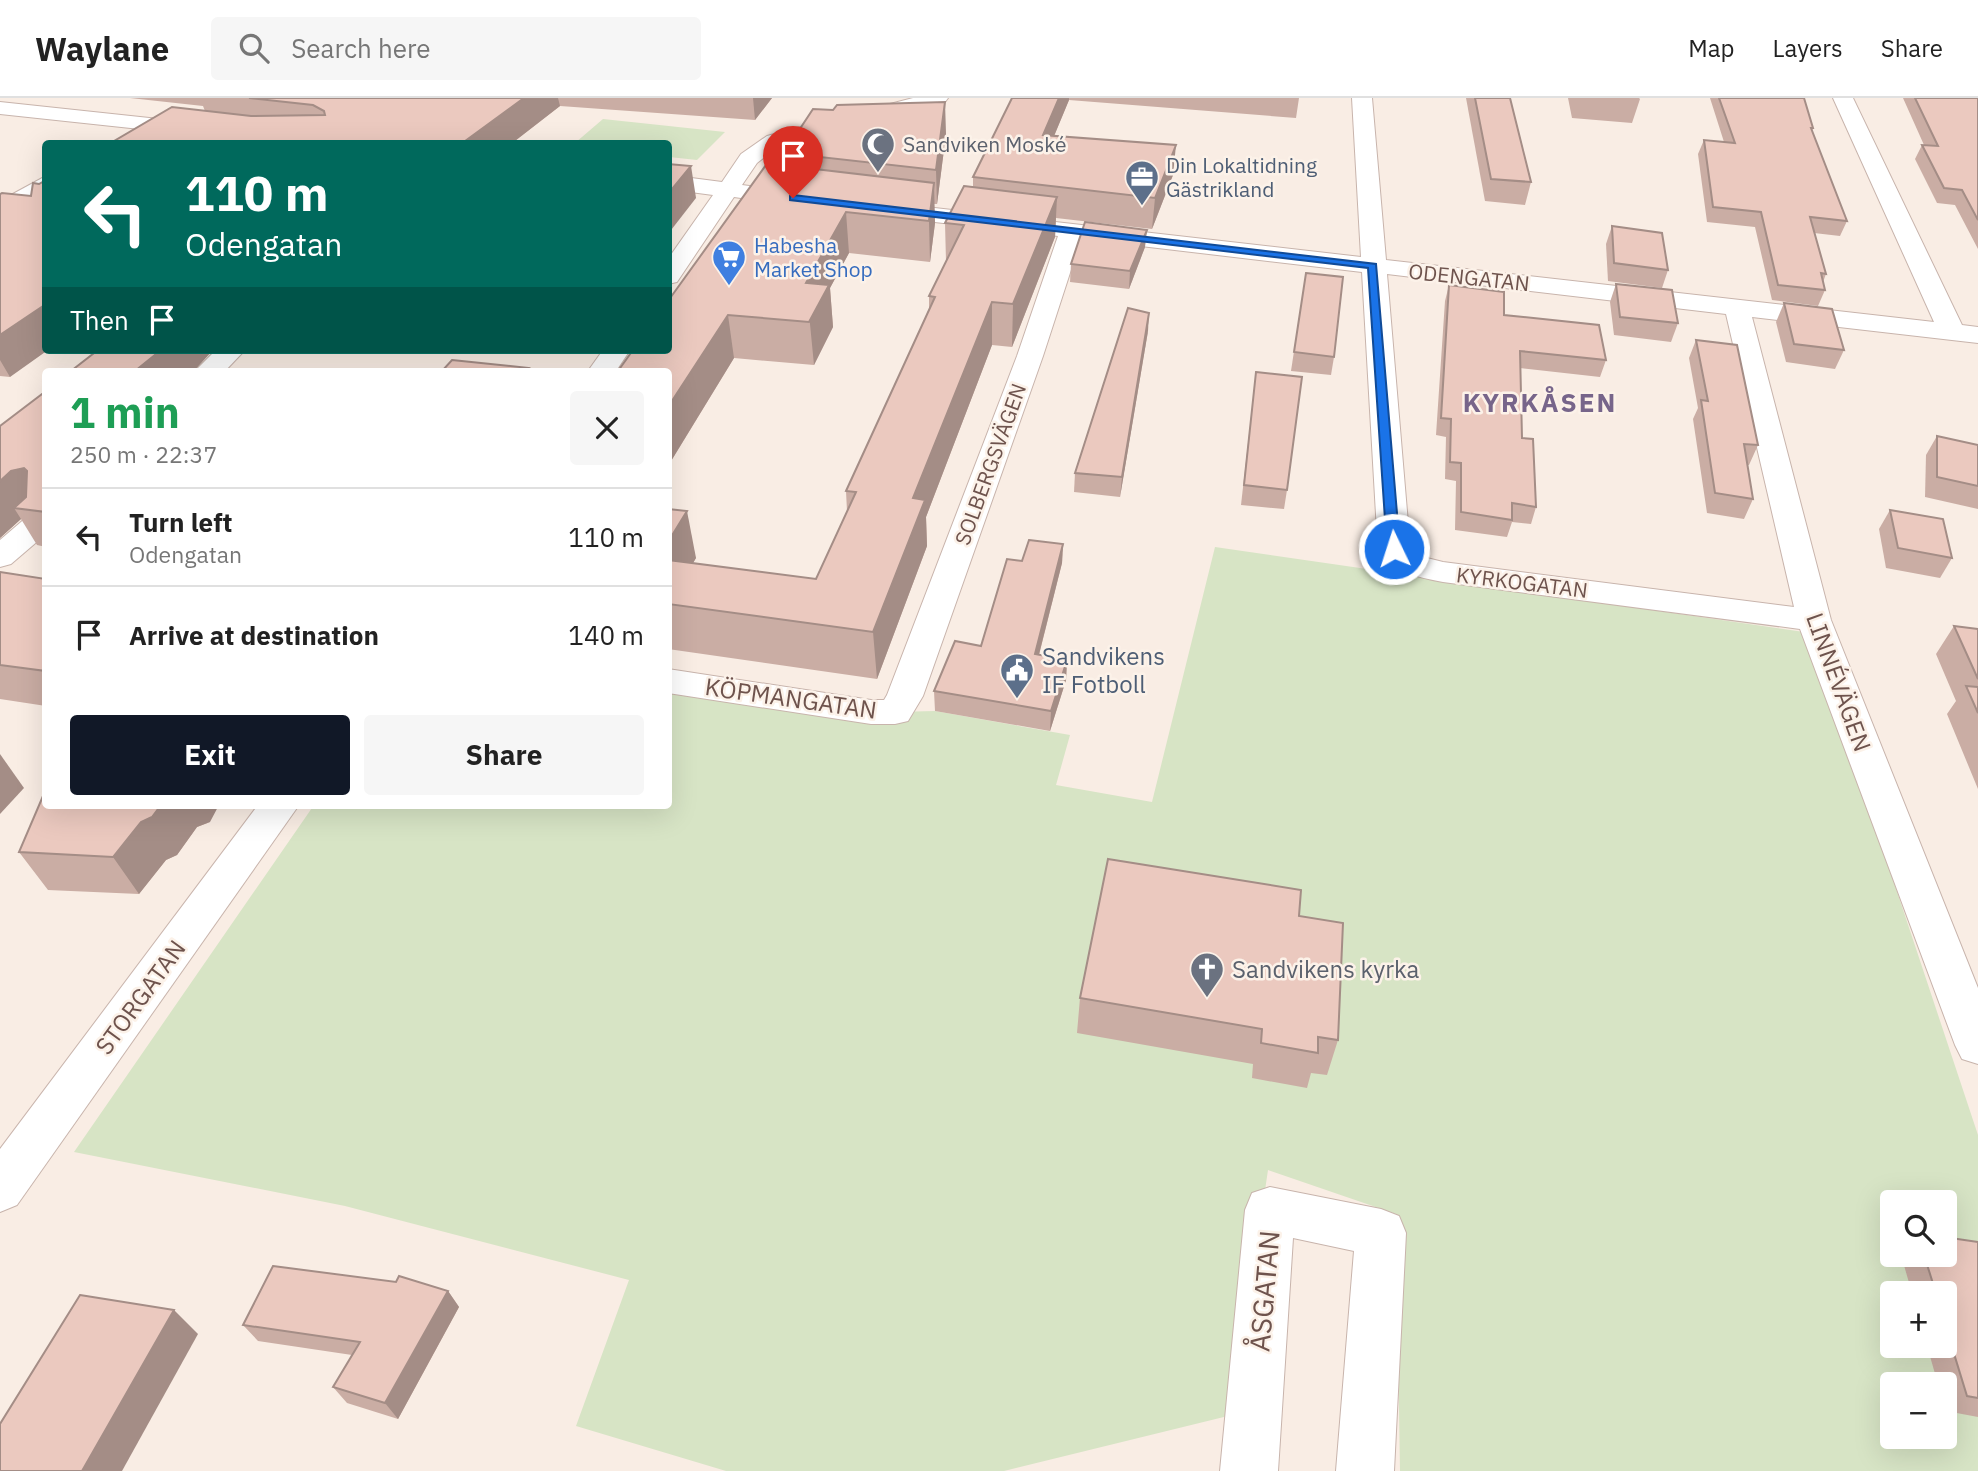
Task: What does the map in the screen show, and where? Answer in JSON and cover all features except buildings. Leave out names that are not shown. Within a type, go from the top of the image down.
[{"type":"street","points":[[60,115],[91,98]]},
{"type":"street","points":[[672,271],[749,159],[780,138],[908,101],[939,98]]},
{"type":"street","name":"KYRKOGATAN","points":[[1362,98],[1394,549],[1402,559],[1418,567],[1443,572],[1814,620]]},
{"type":"street","points":[[1843,98],[1952,332]]},
{"type":"street","points":[[0,108],[214,131]]},
{"type":"street","points":[[119,139],[145,124]]},
{"type":"street","points":[[672,183],[818,201]]},
{"type":"street","points":[[0,212],[42,186]]},
{"type":"street","name":"ODENGATAN","points":[[856,206],[1978,335]]},
{"type":"street","points":[[0,212],[34,218]]},
{"type":"street","name":"SOLBERGSVÄGEN","points":[[905,696],[1030,356],[1072,231]]},
{"type":"street","name":"LINNÉVÄGEN","points":[[1737,307],[1814,620],[1978,1045]]},
{"type":"street","points":[[212,368],[228,354]]},
{"type":"street","points":[[4,574],[42,522]]},
{"type":"street","name":"KÖPMANGATAN","points":[[672,682],[871,712],[895,712],[905,696]]},
{"type":"street","name":"STORGATAN","points":[[0,1189],[276,809]]},
{"type":"street","name":"ÅSGATAN","points":[[1249,1471],[1270,1210],[1381,1233],[1365,1471]]},
{"type":"green space","points":[[603,119],[725,132],[697,160],[672,157],[672,140],[578,140]]},
{"type":"green space","points":[[1215,547],[1811,633],[1978,1135],[1978,1471],[1400,1471],[1396,1214],[1268,1170],[1232,1415],[1004,1471],[726,1471],[576,1426],[629,1280],[345,1206],[74,1152],[311,809],[672,809],[672,681],[895,712],[935,711],[1070,735],[1056,785],[1152,802]]},
{"type":"place","name":"Sandviken Moské","points":[[878,174]]},
{"type":"place","name":"Din Lokaltidning Gästrikland","points":[[1142,207]]},
{"type":"place","name":"Habesha Market Shop","points":[[729,287]]},
{"type":"place","name":"Sandvikens IF Fotboll","points":[[1017,700]]},
{"type":"place","name":"Sandvikens kyrka","points":[[1207,999]]},
{"type":"district","name":"KYRKÅSEN","points":[[1540,402]]},
{"type":"route","points":[[793,198],[1373,266],[1394,549]]}]
